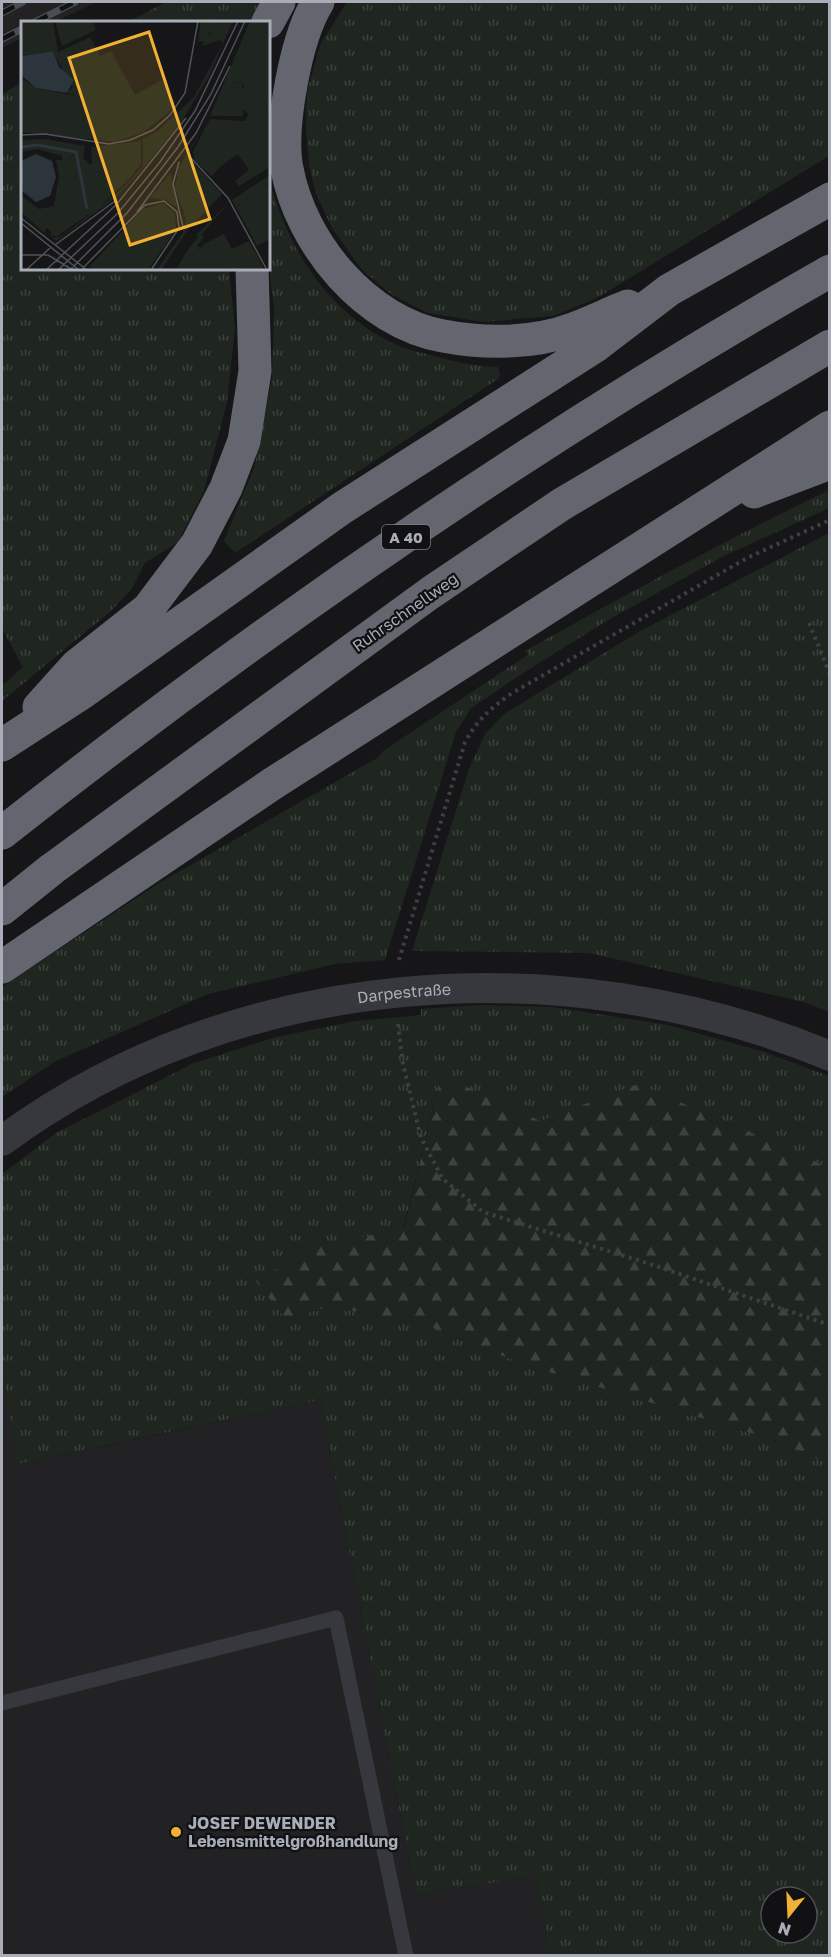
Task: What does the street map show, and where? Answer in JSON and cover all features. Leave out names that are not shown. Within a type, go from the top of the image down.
[{"type":"highway","points":[[269,21],[279,2]]},
{"type":"highway","points":[[318,2],[303,37],[296,62],[286,120],[286,169],[309,230],[327,259],[352,288],[380,310],[408,324],[441,336],[508,341],[540,338],[573,329],[669,290],[830,199]]},
{"type":"highway","points":[[5,742],[76,666],[148,609],[191,553],[211,519],[244,441],[251,406],[255,371],[252,270]]},
{"type":"highway","name":"A 40","points":[[2,832],[76,774],[271,630],[507,468],[766,308],[830,272]]},
{"type":"highway","points":[[5,742],[79,695],[342,508],[597,345],[669,290]]},
{"type":"highway","name":"Ruhrschnellweg","points":[[2,909],[52,869],[430,593],[562,504],[830,346]]},
{"type":"highway","points":[[2,967],[272,784],[830,427]]},
{"type":"highway","points":[[693,515],[830,464]]},
{"type":"street","name":"Darpestraße","points":[[2,1141],[56,1104],[171,1047],[264,1017],[335,1002],[424,990],[515,988],[618,997],[726,1020],[830,1056]]},
{"type":"lane","points":[[2,1703],[336,1618],[406,1956]]},
{"type":"path","points":[[830,520],[727,569],[512,693],[493,706],[475,724],[465,742],[401,951],[393,994],[404,1064],[421,1138],[443,1179],[483,1212],[650,1264],[830,1325]]},
{"type":"path","points":[[808,623],[830,674]]},
{"type":"shaded area","points":[[2,2],[97,2],[56,21],[21,21],[21,38],[2,48]]},
{"type":"shaded area","points":[[2,1374],[20,1464],[320,1400],[416,1895],[536,1876],[549,1955],[2,1955]]},
{"type":"green space","points":[[166,2],[262,2],[252,21],[130,21]]},
{"type":"green space","points":[[347,2],[829,2],[829,156],[597,298],[553,316],[483,322],[428,313],[392,295],[362,270],[332,228],[316,194],[309,165],[306,129],[307,91],[321,43]]},
{"type":"green space","points":[[21,83],[21,270],[229,270],[235,328],[227,402],[204,491],[178,542],[145,563],[133,587],[111,611],[2,701],[2,686],[23,667],[2,628],[2,94]]},
{"type":"green space","points":[[270,182],[277,206],[301,256],[335,301],[355,319],[378,335],[404,348],[464,363],[498,367],[500,374],[498,379],[235,553],[224,541],[254,468],[272,378],[274,311],[269,270]]},
{"type":"green space","points":[[829,490],[829,508],[724,556],[608,620],[471,708],[456,732],[385,960],[335,964],[208,994],[54,1062],[2,1097],[2,987],[159,883],[379,757],[383,751],[529,654],[525,651],[676,568]]},
{"type":"green space","points":[[829,533],[829,1012],[804,1002],[589,953],[412,951],[469,769],[485,734],[504,714],[642,630]]},
{"type":"green space","points":[[482,1005],[553,1007],[668,1025],[761,1051],[829,1076],[829,1169],[805,1156],[638,1084],[540,1122],[441,1075],[403,1230],[315,1246],[286,1320],[329,1306],[428,1326],[526,1365],[774,1440],[829,1464],[829,1955],[549,1955],[536,1876],[416,1895],[320,1400],[19,1464],[2,1374],[2,1174],[56,1133],[194,1063],[276,1037],[356,1021],[421,1015],[421,1009]]},
{"type":"green space","points":[[441,1075],[540,1121],[638,1084],[805,1156],[829,1169],[829,1464],[774,1440],[526,1365],[428,1326],[329,1306],[286,1320],[256,1281],[315,1246],[404,1229]]},
{"type":"railway","points":[[2,13],[23,2]]},
{"type":"railway","points":[[37,21],[75,2]]},
{"type":"railway","points":[[2,39],[21,30]]},
{"type":"place","name":"JOSEF DEWENDER Lebensmittelgroßhandlung","points":[[176,1832]]}]
